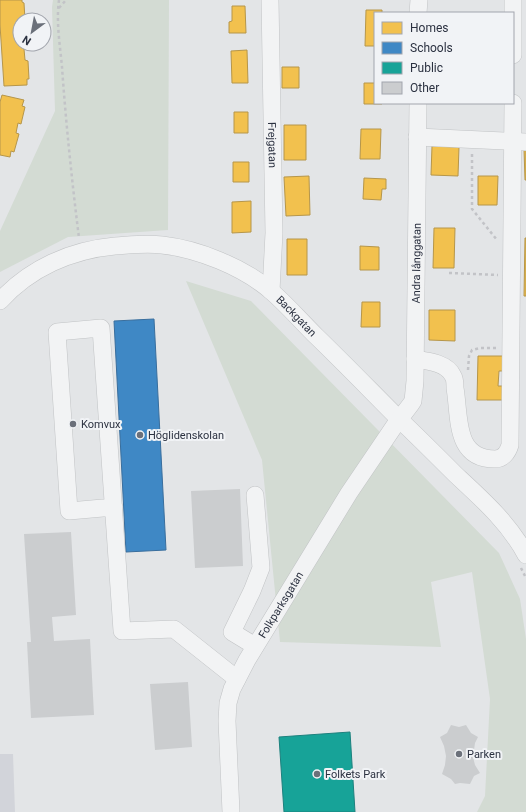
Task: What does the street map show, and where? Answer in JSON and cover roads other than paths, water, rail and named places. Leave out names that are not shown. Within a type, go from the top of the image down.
[{"type":"street","name":"Frejgatan","points":[[270,0],[274,233],[271,291]]},
{"type":"street","points":[[418,0],[418,12]]},
{"type":"street","points":[[513,0],[513,12]]},
{"type":"street","name":"Andra långgatan","points":[[400,419],[413,401],[415,359],[418,104]]},
{"type":"street","points":[[415,359],[446,367],[454,376],[459,425],[462,437],[469,450],[486,459],[499,459],[507,453],[510,445],[511,276],[519,142],[513,104]]},
{"type":"street","points":[[417,137],[519,142]]},
{"type":"street","name":"Backgatan","points":[[0,301],[24,279],[43,267],[82,252],[104,247],[144,244],[178,247],[222,262],[245,273],[271,291],[491,507],[511,531],[523,560]]},
{"type":"street","points":[[114,507],[69,511],[57,332],[101,328],[114,507],[122,631],[174,629],[237,679]]},
{"type":"street","name":"Folkparksgatan","points":[[231,812],[227,721],[228,703],[232,690],[255,646],[349,493],[400,419]]},
{"type":"street","points":[[255,495],[261,568],[252,591],[232,632],[255,646]]},
{"type":"place","name":"Komvux","points":[[73,424]]},
{"type":"place","name":"Höglidenskolan","points":[[140,435]]},
{"type":"place","name":"Parken","points":[[459,754]]},
{"type":"place","name":"Folkets Park","points":[[317,774]]}]
